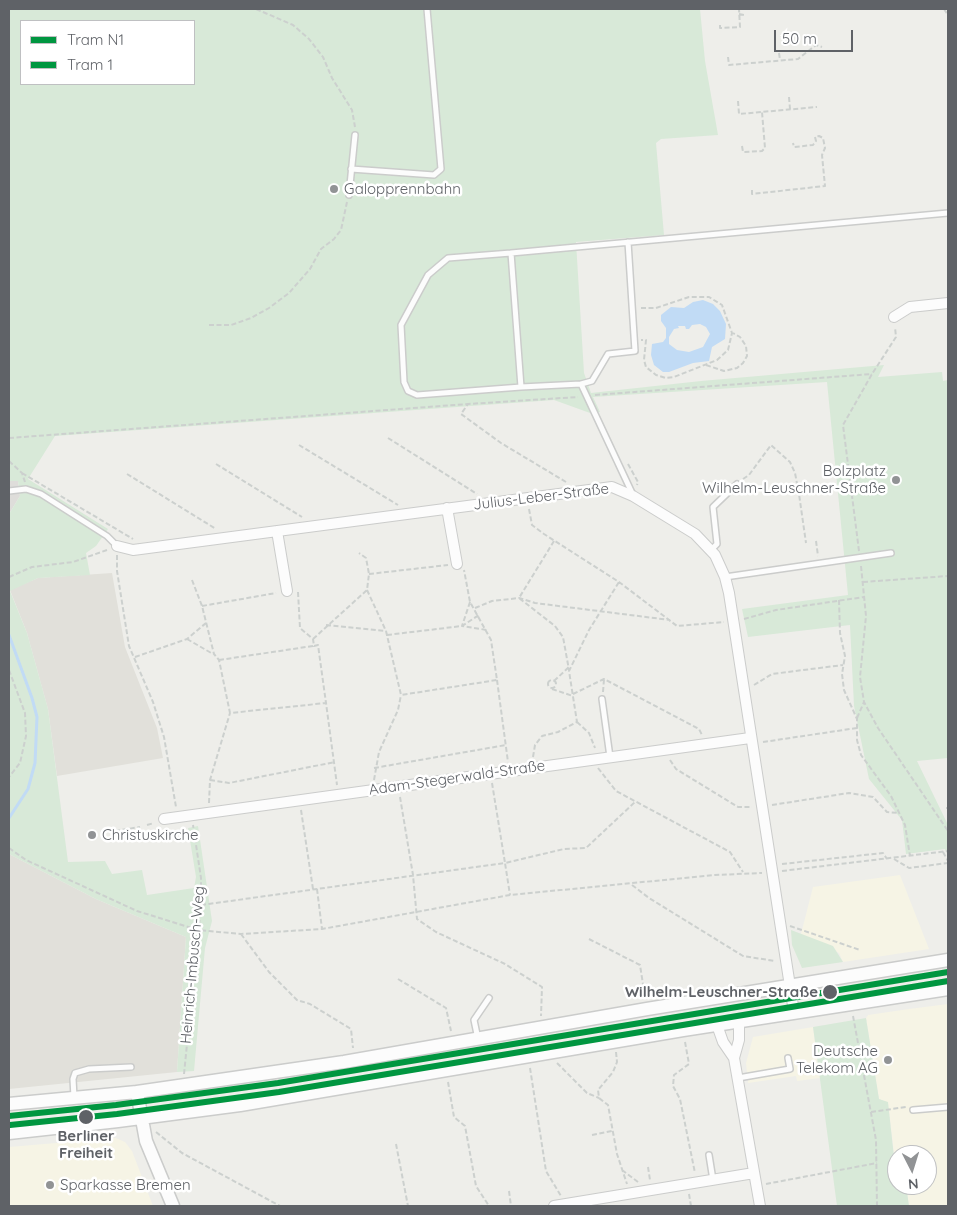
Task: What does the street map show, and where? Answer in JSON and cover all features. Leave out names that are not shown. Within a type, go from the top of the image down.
[{"type":"street","points":[[894,317],[910,307],[948,304]]},
{"type":"street","name":"Julius-Leber-Straße","points":[[118,546],[132,550],[578,490],[612,487],[633,496]]},
{"type":"street","points":[[633,496],[695,534],[711,550],[725,577],[734,622],[784,962],[794,1012]]},
{"type":"street","points":[[447,508],[457,564]]},
{"type":"street","points":[[277,531],[287,591]]},
{"type":"street","name":"Adam-Stegerwald-Straße","points":[[164,818],[707,744],[750,741]]},
{"type":"street","points":[[9,1104],[137,1092],[355,1060],[647,1009],[948,960]]},
{"type":"street","points":[[9,1133],[240,1104],[683,1030],[948,989]]},
{"type":"street","points":[[734,1058],[738,1049],[739,1021]]},
{"type":"street","points":[[717,1025],[723,1042],[734,1058],[760,1206]]},
{"type":"street","points":[[137,1092],[140,1118],[146,1140],[173,1206]]},
{"type":"street","points":[[554,1206],[600,1202],[630,1194],[754,1173]]},
{"type":"lane","points":[[351,169],[434,175],[441,170],[427,9]]},
{"type":"lane","points":[[349,195],[355,135]]},
{"type":"lane","points":[[628,242],[635,350],[608,354],[592,381],[581,384],[417,395],[408,391],[404,382],[401,325],[428,275],[448,258],[948,213]]},
{"type":"lane","points":[[511,253],[520,387]]},
{"type":"lane","points":[[581,384],[633,496]]},
{"type":"lane","points":[[711,550],[717,544],[713,507],[737,484]]},
{"type":"lane","points":[[9,491],[26,490],[41,494],[107,536],[118,546]]},
{"type":"lane","points":[[725,577],[891,553]]},
{"type":"lane","points":[[602,699],[610,757]]},
{"type":"lane","points":[[478,1040],[474,1020],[489,998]]},
{"type":"lane","points":[[738,1078],[790,1069],[788,1058]]},
{"type":"lane","points":[[74,1098],[73,1078],[76,1073],[89,1069],[131,1067]]},
{"type":"lane","points":[[913,1110],[948,1107]]},
{"type":"lane","points":[[709,1155],[713,1180]]},
{"type":"path","points":[[256,9],[293,25],[309,39],[323,57],[332,78],[352,110],[356,122],[355,135]]},
{"type":"path","points":[[720,25],[720,28],[740,27],[739,9]]},
{"type":"path","points":[[944,9],[948,15]]},
{"type":"path","points":[[739,14],[744,15]]},
{"type":"path","points":[[728,57],[729,65],[780,60],[798,58],[816,45],[822,47]]},
{"type":"path","points":[[779,53],[780,60]]},
{"type":"path","points":[[789,97],[790,110]]},
{"type":"path","points":[[738,101],[739,114],[817,107]]},
{"type":"path","points":[[742,146],[743,152],[765,148],[762,112]]},
{"type":"path","points":[[752,190],[752,194],[825,186],[822,155],[824,138],[815,137],[816,141],[813,145],[794,147],[793,142]]},
{"type":"path","points":[[209,325],[231,324],[251,318],[269,308],[288,293],[310,269],[321,249],[334,240],[341,230],[349,195]]},
{"type":"path","points":[[632,309],[656,308],[669,302],[703,295],[722,305],[732,333],[728,350],[717,360],[674,377],[662,377],[646,367],[644,360],[646,340],[634,340]]},
{"type":"path","points":[[894,317],[896,337],[843,425],[866,616],[860,677],[864,702],[878,728],[948,831]]},
{"type":"path","points":[[706,365],[724,371],[737,368],[743,363],[747,356],[746,346],[740,337],[732,333]]},
{"type":"path","points":[[595,395],[872,374]]},
{"type":"path","points":[[9,438],[587,396]]},
{"type":"path","points":[[468,404],[461,414],[501,443],[578,490]]},
{"type":"path","points":[[388,438],[490,502]]},
{"type":"path","points":[[299,445],[411,513]]},
{"type":"path","points":[[737,484],[749,475],[771,445],[790,462],[796,473],[806,543]]},
{"type":"path","points":[[9,461],[22,473],[148,548]]},
{"type":"path","points":[[216,464],[305,519],[309,526]]},
{"type":"path","points":[[22,473],[26,490]]},
{"type":"path","points":[[127,474],[229,537]]},
{"type":"path","points":[[526,498],[532,525],[619,582],[677,626],[734,622],[776,610],[864,597]]},
{"type":"path","points":[[519,598],[554,541]]},
{"type":"path","points":[[816,542],[820,564]]},
{"type":"path","points":[[9,576],[32,567],[73,562],[118,546],[116,571],[129,646],[154,702],[164,737],[176,817]]},
{"type":"path","points":[[359,553],[366,558],[369,574],[367,590],[386,631],[401,695],[398,710],[378,752],[374,768],[373,790]]},
{"type":"path","points":[[369,574],[457,564],[463,566],[470,602],[479,615],[491,640],[510,771]]},
{"type":"path","points":[[863,582],[948,576]]},
{"type":"path","points":[[192,580],[202,606],[214,654]]},
{"type":"path","points":[[569,671],[589,630],[619,582]]},
{"type":"path","points":[[313,639],[326,625],[367,590]]},
{"type":"path","points":[[202,606],[287,591],[298,591],[300,628],[313,639],[314,646]]},
{"type":"path","points":[[519,598],[555,626],[563,637],[577,722],[589,733],[595,759],[616,791],[730,852],[743,872]]},
{"type":"path","points":[[474,608],[492,601],[519,598],[535,603],[670,620]]},
{"type":"path","points":[[839,600],[840,633],[845,656],[844,690],[857,719],[857,740],[861,755],[891,796],[905,825],[910,856]]},
{"type":"path","points":[[462,626],[470,602]]},
{"type":"path","points":[[462,626],[479,615]]},
{"type":"path","points":[[134,657],[187,639],[206,623]]},
{"type":"path","points":[[326,625],[386,631]]},
{"type":"path","points":[[387,635],[462,626],[487,630]]},
{"type":"path","points":[[187,639],[214,654],[219,660],[230,713],[210,780],[208,812]]},
{"type":"path","points":[[219,660],[318,646],[338,794]]},
{"type":"path","points":[[743,691],[772,674],[844,665]]},
{"type":"path","points":[[568,667],[554,681],[548,684],[552,689],[573,695],[604,679]]},
{"type":"path","points":[[9,670],[26,714],[26,736],[20,763],[9,776]]},
{"type":"path","points":[[602,699],[604,679]]},
{"type":"path","points":[[604,679],[699,729],[707,744]]},
{"type":"path","points":[[401,695],[497,680]]},
{"type":"path","points":[[552,689],[556,685],[554,681]]},
{"type":"path","points":[[857,719],[864,702]]},
{"type":"path","points":[[230,713],[326,703]]},
{"type":"path","points":[[532,768],[535,745],[542,736],[558,732],[577,722]]},
{"type":"path","points":[[750,741],[858,728]]},
{"type":"path","points":[[374,768],[506,745]]},
{"type":"path","points":[[663,750],[676,769],[738,807],[760,807],[849,793],[873,797],[887,812],[899,813]]},
{"type":"path","points":[[210,780],[229,783],[334,762]]},
{"type":"path","points":[[490,774],[510,895]]},
{"type":"path","points":[[398,786],[413,875],[417,919],[436,932],[505,964],[542,987],[540,1010],[543,1028]]},
{"type":"path","points":[[300,800],[313,889]]},
{"type":"path","points":[[201,905],[505,863],[564,849],[586,848],[635,802]]},
{"type":"path","name":"Heinrich-Imbusch-Weg","points":[[182,1086],[201,905],[201,878],[192,815]]},
{"type":"path","points":[[115,831],[140,826]]},
{"type":"path","points":[[9,848],[26,860],[128,907],[198,930],[242,934],[322,929],[510,895],[887,859],[948,851]]},
{"type":"path","points":[[893,858],[909,868],[948,862],[942,852]]},
{"type":"path","points":[[770,869],[883,853],[887,859]]},
{"type":"path","points":[[632,884],[649,898],[743,956],[770,962],[784,962]]},
{"type":"path","points":[[317,888],[322,929]]},
{"type":"path","points":[[778,922],[860,950]]},
{"type":"path","points":[[242,934],[269,972],[297,1000],[310,1004],[351,1029],[355,1060]]},
{"type":"path","points":[[590,939],[640,965],[647,1009]]},
{"type":"path","points":[[398,979],[446,1008],[454,1044]]},
{"type":"path","points":[[851,1003],[871,1112],[877,1163],[877,1206]]},
{"type":"path","points":[[683,1030],[689,1064],[674,1075],[673,1086],[680,1099],[688,1146],[692,1149],[697,1182]]},
{"type":"path","points":[[599,1098],[598,1090],[613,1072],[617,1062],[616,1042]]},
{"type":"path","points":[[550,1053],[562,1070],[580,1087],[608,1105],[612,1131],[630,1194]]},
{"type":"path","points":[[529,1057],[532,1091],[546,1171],[566,1204]]},
{"type":"path","points":[[446,1071],[454,1117],[465,1126],[476,1186],[489,1206]]},
{"type":"path","points":[[871,1112],[906,1107],[913,1110]]},
{"type":"path","points":[[140,1118],[182,1153],[279,1206]]},
{"type":"path","points":[[592,1134],[612,1131]]},
{"type":"path","points":[[396,1144],[408,1206]]},
{"type":"path","points":[[756,1186],[877,1163]]},
{"type":"path","points":[[648,1167],[648,1191]]},
{"type":"path","points":[[622,1170],[648,1191]]},
{"type":"path","points":[[509,1191],[511,1206]]},
{"type":"shaded area","points":[[9,481],[18,481],[20,496],[9,514]]},
{"type":"shaded area","points":[[112,573],[125,647],[157,728],[163,758],[57,776],[48,709],[27,633],[10,590],[38,578]]},
{"type":"shaded area","points":[[9,854],[96,899],[186,937],[177,1072],[9,1089]]},
{"type":"shaded area","points":[[900,875],[929,949],[843,962],[839,953],[801,934],[813,887]]},
{"type":"shaded area","points":[[948,1004],[948,1206],[909,1206],[907,1195],[937,1195],[937,1145],[893,1145],[888,1103],[879,1099],[866,1018],[868,1015]]},
{"type":"shaded area","points":[[813,1027],[820,1078],[797,1081],[796,1076],[748,1083],[746,1063],[753,1037]]},
{"type":"shaded area","name":"Berliner Freiheit","points":[[116,1138],[125,1142],[132,1151],[153,1206],[9,1206],[9,1147]]},
{"type":"green space","name":"Galopprennbahn","points":[[9,9],[700,9],[705,61],[718,135],[661,139],[656,143],[664,235],[576,242],[584,373],[591,393],[884,365],[878,377],[942,372],[943,381],[948,380],[948,758],[917,761],[948,825],[948,855],[945,849],[906,854],[902,820],[869,779],[854,706],[850,625],[748,637],[742,609],[848,595],[827,382],[593,397],[600,412],[590,413],[554,400],[55,436],[28,479],[108,529],[96,546],[86,553],[90,575],[38,578],[10,591],[27,633],[48,709],[68,862],[105,861],[112,874],[142,870],[147,895],[194,888],[196,877],[188,828],[198,826],[212,921],[205,948],[194,1071],[177,1072],[186,937],[96,899],[9,854],[9,514],[20,496],[18,481],[9,481]]},
{"type":"green space","points":[[791,930],[833,946],[843,962],[802,968],[792,945]]},
{"type":"green space","points":[[866,1018],[879,1099],[888,1102],[893,1145],[887,1145],[887,1195],[907,1195],[909,1206],[837,1206],[813,1027]]},
{"type":"water","points":[[703,300],[713,304],[720,311],[726,324],[725,339],[712,347],[709,361],[693,363],[669,372],[663,372],[654,365],[651,355],[652,344],[663,342],[666,338],[666,328],[661,321],[661,315],[671,307],[684,308],[693,302]],"holes":[[[700,324],[706,327],[710,334],[703,347],[689,352],[677,350],[669,344],[669,337],[674,329],[679,328],[678,326],[685,326],[686,329],[689,329],[692,325]]]},
{"type":"waterway","points":[[9,635],[37,717],[35,763],[28,789],[9,818]]},
{"type":"tram line","name":"N1","points":[[9,1116],[116,1105],[278,1083],[948,972]]},
{"type":"tram line","name":"1","points":[[10,1125],[117,1114],[279,1092],[948,981]]},
{"type":"place","name":"Galopprennbahn","points":[[334,189]]},
{"type":"place","name":"Bolzplatz Wilhelm-Leuschner-Straße","points":[[896,480]]},
{"type":"place","name":"Christuskirche","points":[[92,835]]},
{"type":"place","name":"Wilhelm-Leuschner-Straße","points":[[830,992]]},
{"type":"place","name":"Deutsche Telekom AG","points":[[888,1060]]},
{"type":"place","name":"Berliner Freiheit","points":[[86,1117]]},
{"type":"place","name":"Sparkasse Bremen","points":[[50,1185]]}]
